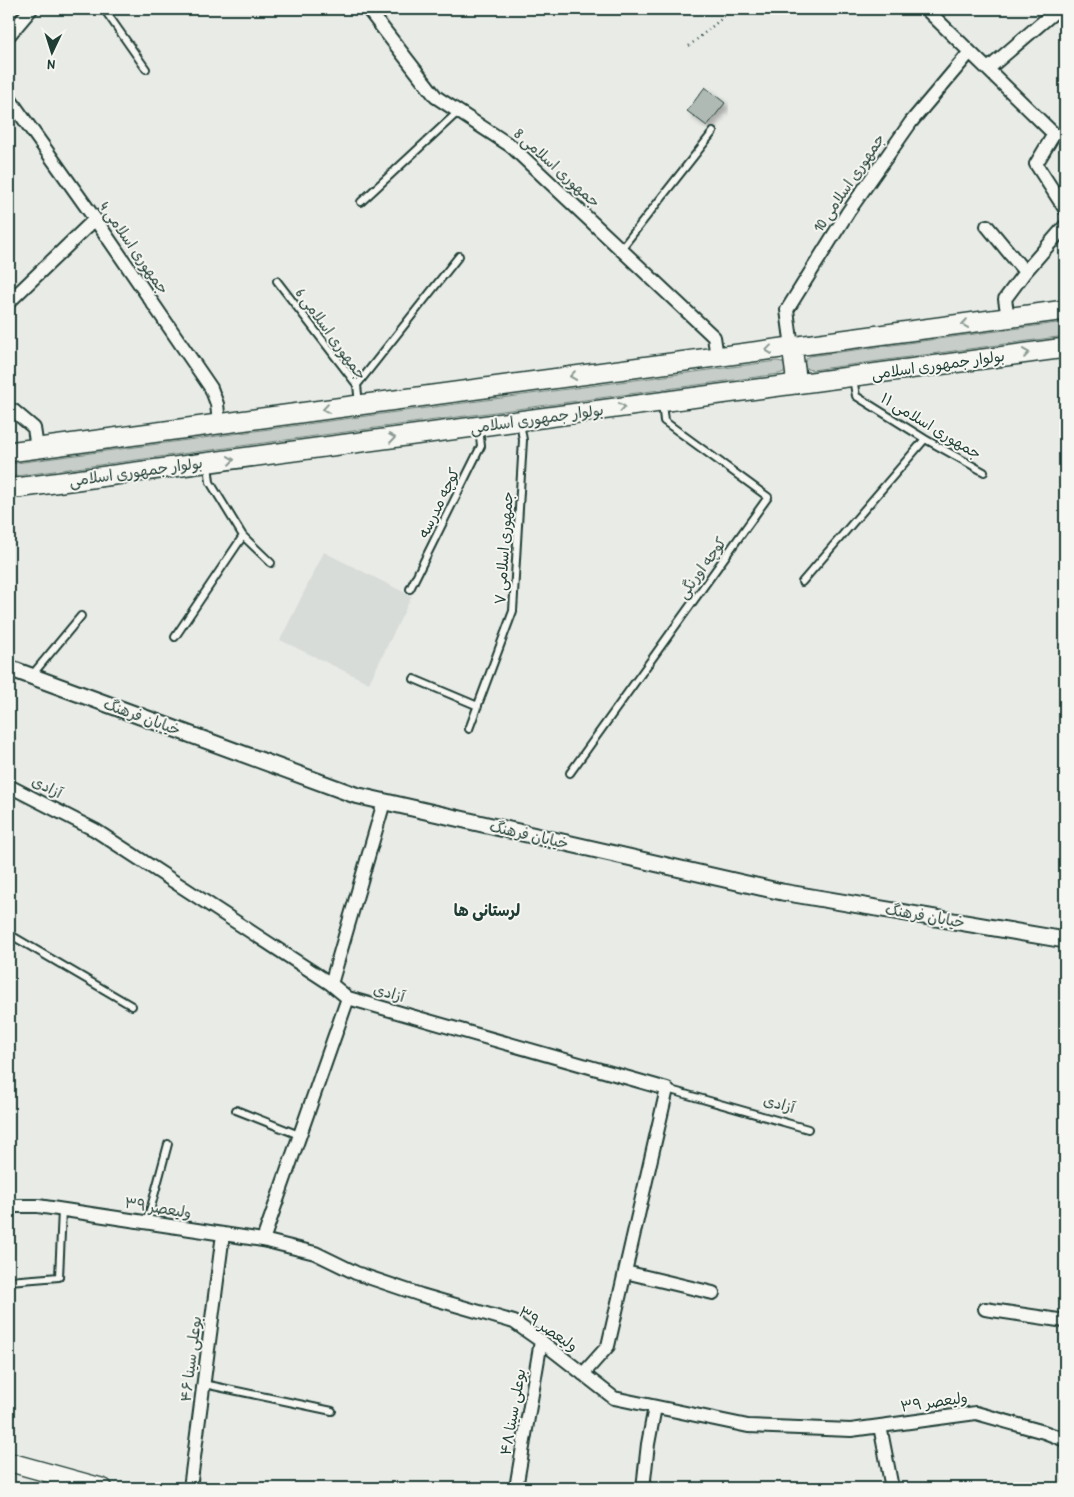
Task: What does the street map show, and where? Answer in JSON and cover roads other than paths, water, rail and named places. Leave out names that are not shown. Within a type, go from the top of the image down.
[{"type":"main road","points":[[9,452],[1065,310]]},
{"type":"main road","points":[[792,347],[797,384]]},
{"type":"main road","name":"بولوار جمهوری اسلامی","points":[[9,489],[1065,348]]},
{"type":"main road","points":[[9,1462],[103,1488]]},
{"type":"street","points":[[9,35],[31,9]]},
{"type":"street","name":"جمهوری اسلامی 8","points":[[368,9],[436,97],[511,146],[714,337],[717,357]]},
{"type":"street","points":[[926,9],[1054,134],[1036,164],[1065,208]]},
{"type":"street","points":[[988,69],[1058,9]]},
{"type":"street","name":"جمهوری اسلامی 10","points":[[792,347],[787,310],[848,212],[911,122],[970,52]]},
{"type":"street","name":"جمهوری اسلامی 4","points":[[9,98],[211,388],[217,404],[219,423]]},
{"type":"street","points":[[9,302],[94,219]]},
{"type":"street","points":[[987,226],[1025,272]]},
{"type":"street","points":[[1008,318],[1005,299],[1025,272],[1065,226]]},
{"type":"street","points":[[9,409],[34,428],[37,448]]},
{"type":"street","name":"خیابان فرهنگ","points":[[9,668],[355,796],[782,892],[1065,940]]},
{"type":"street","name":"آزادی","points":[[9,786],[95,830],[331,984],[348,998],[667,1089]]},
{"type":"street","points":[[331,984],[384,802]]},
{"type":"street","points":[[263,1240],[348,998]]},
{"type":"street","points":[[583,1374],[608,1346],[667,1089]]},
{"type":"street","name":"ولیعصر ۳۹","points":[[9,1206],[38,1206],[147,1222],[263,1240],[316,1253],[356,1273],[421,1295],[514,1322],[541,1340],[614,1398],[748,1426],[851,1430],[976,1413],[1044,1432],[1065,1440]]},
{"type":"street","name":"بوعلی سینا ۴۶","points":[[190,1488],[223,1234]]},
{"type":"street","points":[[625,1272],[713,1294]]},
{"type":"street","points":[[985,1309],[1065,1321]]},
{"type":"street","name":"بوعلی سینا ۴۸","points":[[516,1488],[541,1340]]},
{"type":"street","points":[[643,1488],[648,1444],[655,1407]]},
{"type":"street","points":[[880,1426],[892,1488]]},
{"type":"lane","points":[[104,9],[146,69]]},
{"type":"lane","points":[[361,202],[458,111]]},
{"type":"lane","points":[[621,249],[713,132]]},
{"type":"lane","points":[[356,385],[459,256]]},
{"type":"lane","name":"جمهوری اسلامی 6","points":[[277,282],[356,385],[359,405]]},
{"type":"lane","name":"جمهوری اسلامی ۱۱","points":[[853,376],[856,396],[925,439],[984,472]]},
{"type":"lane","name":"کوچه اورنگی","points":[[570,773],[768,497],[664,422],[662,402]]},
{"type":"lane","name":"جمهوری اسلامی ۷","points":[[469,729],[513,611],[523,440],[520,421]]},
{"type":"lane","name":"کوچه مدرسه","points":[[410,589],[481,446],[478,426]]},
{"type":"lane","points":[[802,582],[925,439]]},
{"type":"lane","points":[[208,463],[210,482],[243,536],[271,564]]},
{"type":"lane","points":[[175,637],[243,536]]},
{"type":"lane","points":[[32,676],[81,616]]},
{"type":"lane","points":[[414,679],[478,706]]},
{"type":"lane","points":[[9,934],[132,1006]]},
{"type":"lane","name":"آزادی","points":[[667,1089],[808,1129]]},
{"type":"lane","points":[[236,1110],[300,1135]]},
{"type":"lane","points":[[147,1222],[168,1144]]},
{"type":"lane","points":[[9,1281],[59,1277],[62,1210]]},
{"type":"lane","points":[[204,1384],[332,1411]]},
{"type":"district","name":"لرستانی ها","points":[[487,910]]}]
